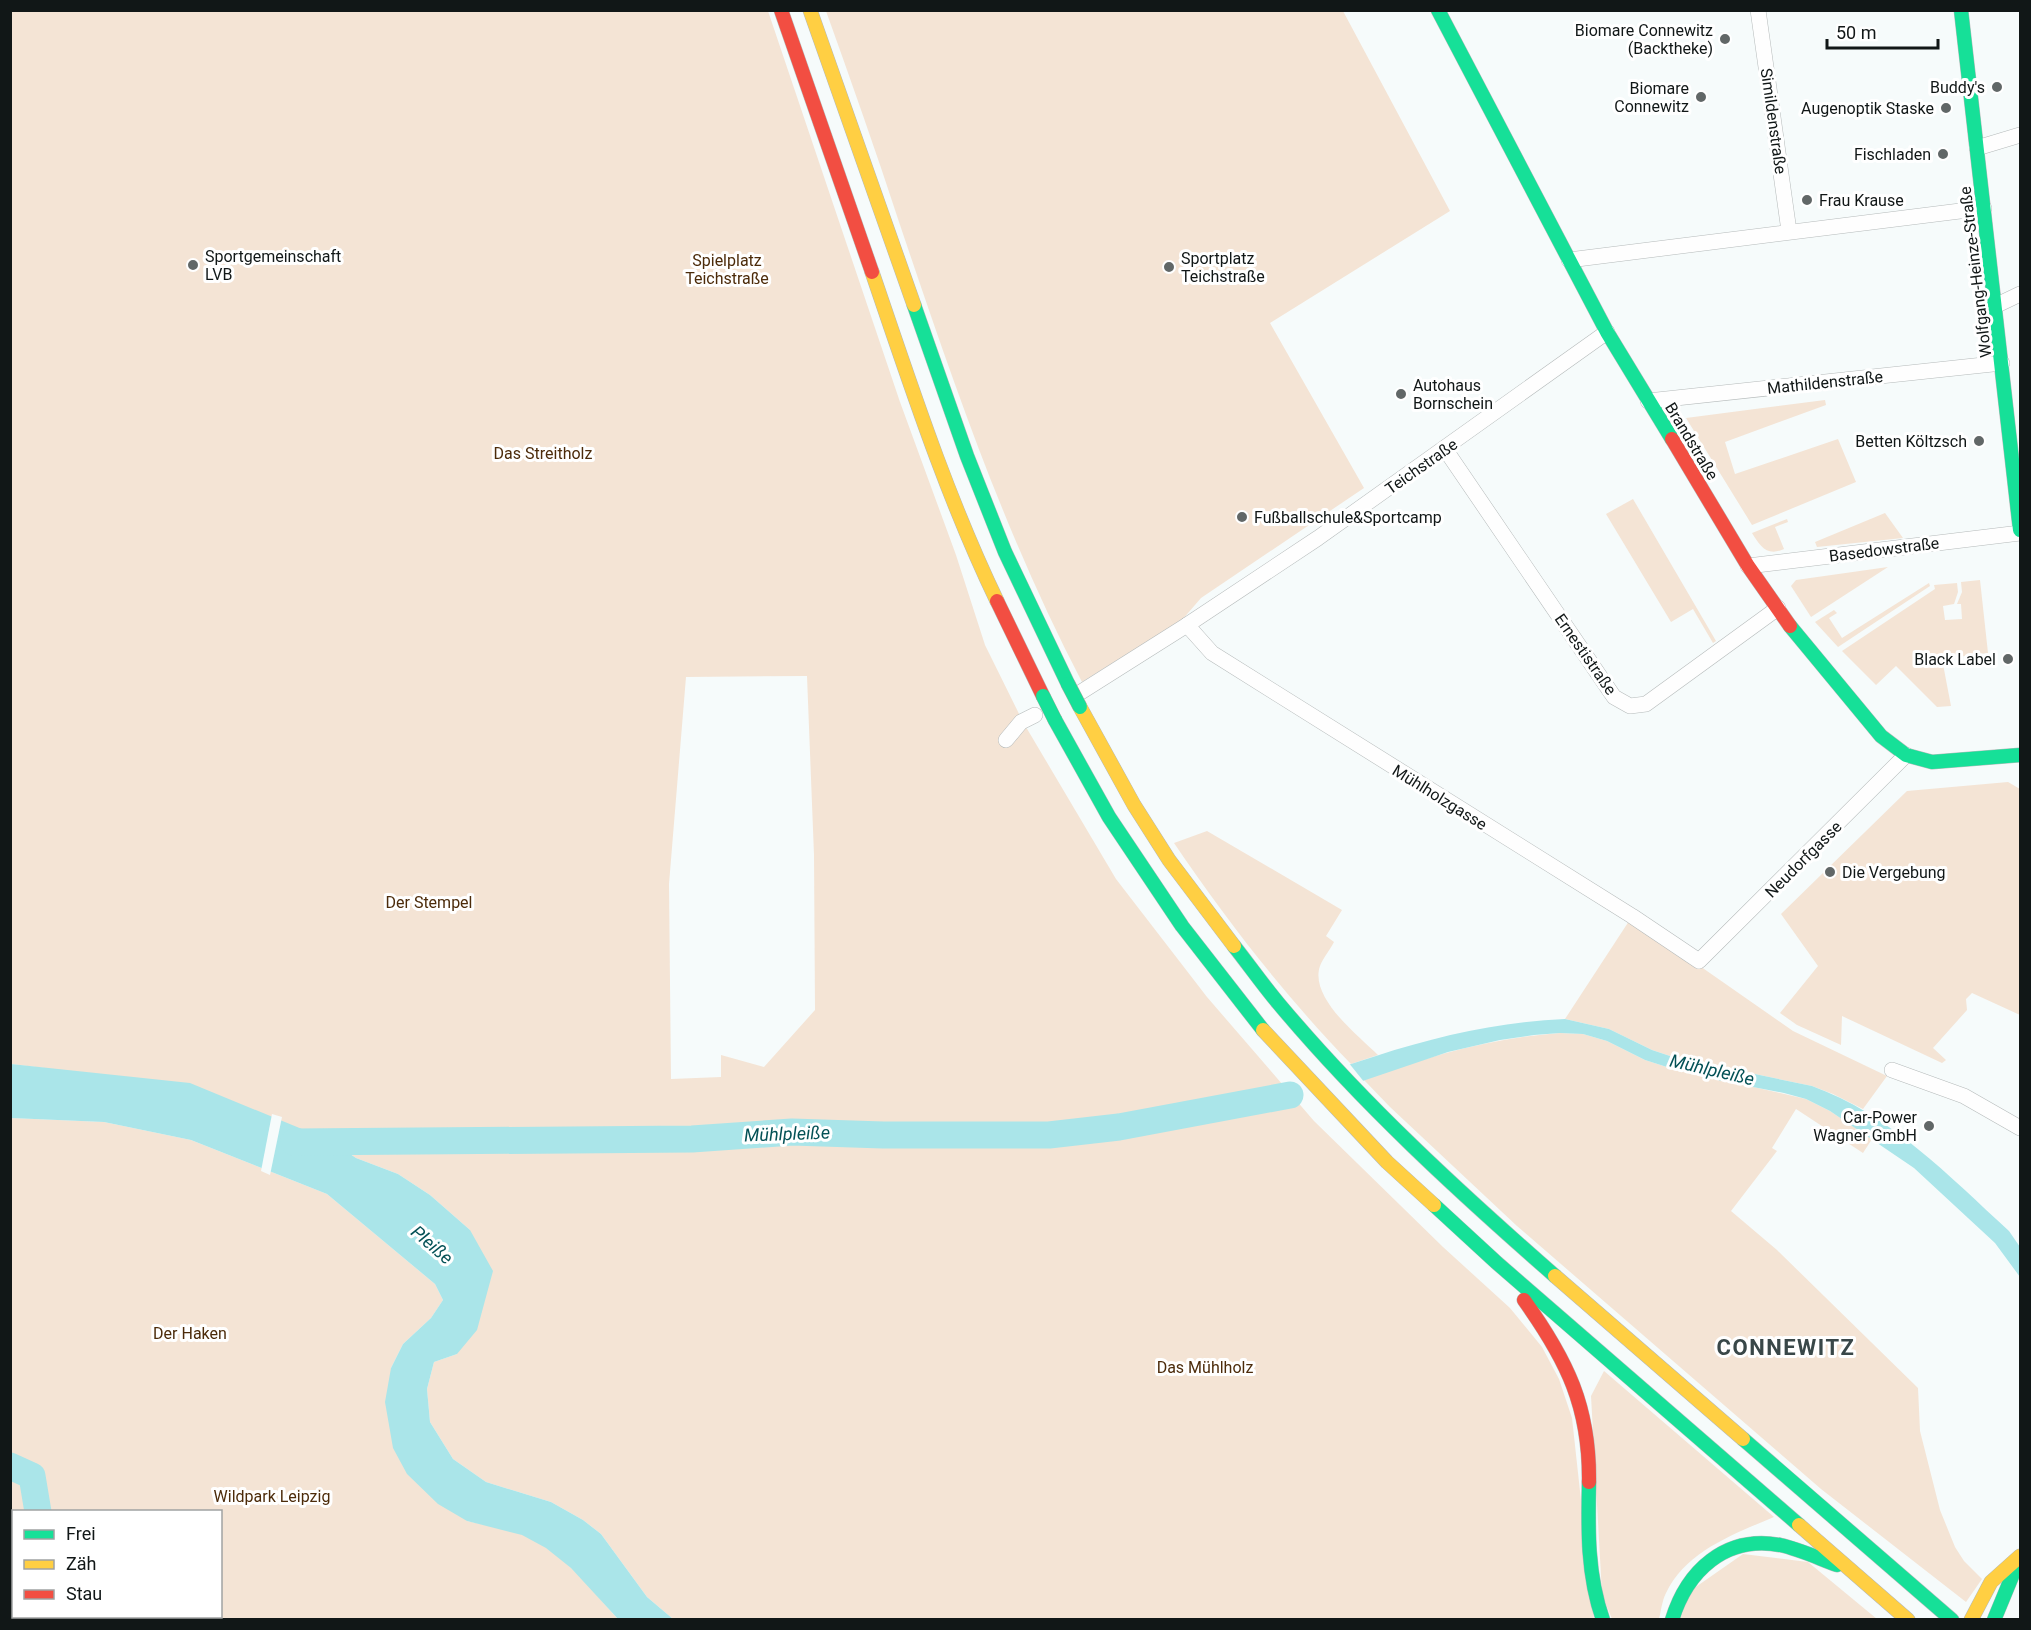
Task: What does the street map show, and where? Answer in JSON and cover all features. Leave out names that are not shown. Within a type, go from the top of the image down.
[{"type":"main road","points":[[781,10],[927,431],[978,561],[1055,720],[1109,817],[1182,927],[1266,1033],[1388,1162],[1497,1263],[1908,1620]]},
{"type":"main road","points":[[810,10],[967,456],[1005,552],[1134,805],[1169,860],[1278,1003],[1327,1060],[1397,1132],[1528,1252],[1952,1620]]},
{"type":"main road","name":"Brandstraße","points":[[1438,10],[1607,332],[1748,566],[1795,633],[1881,736],[1906,755],[1932,762],[2020,755]]},
{"type":"main road","name":"Wolfgang-Heinze-Straße","points":[[1961,10],[2020,531]]},
{"type":"main road","points":[[1497,1263],[1549,1335],[1574,1381],[1586,1426],[1592,1584],[1603,1620]]},
{"type":"main road","points":[[1672,1620],[1683,1589],[1695,1574],[1708,1561],[1736,1548],[1770,1544],[1789,1547],[1852,1571]]},
{"type":"main road","points":[[1971,1620],[1990,1582],[2020,1556]]},
{"type":"main road","points":[[1994,1620],[2020,1556]]},
{"type":"street","name":"Simildenstraße","points":[[1758,10],[1789,231]]},
{"type":"street","points":[[1977,148],[2020,135]]},
{"type":"street","points":[[1569,260],[1984,208]]},
{"type":"street","points":[[1995,306],[2020,294]]},
{"type":"street","name":"Teichstraße","points":[[1076,694],[1187,626],[1318,538],[1607,332]]},
{"type":"street","name":"Mathildenstraße","points":[[1648,402],[2002,363]]},
{"type":"street","name":"Ernestistraße","points":[[1445,449],[1614,697],[1630,705],[1646,704],[1778,608]]},
{"type":"street","name":"Basedowstraße","points":[[1748,566],[2020,531]]},
{"type":"street","name":"Mühlholzgasse","points":[[1187,626],[1212,653],[1632,916],[1699,961]]},
{"type":"street","points":[[1006,741],[1021,722],[1035,715]]},
{"type":"street","name":"Neudorfgasse","points":[[1699,961],[1906,755]]},
{"type":"street","points":[[1892,1070],[1964,1095],[2020,1128]]},
{"type":"green space","points":[[10,11],[768,11],[985,645],[1023,722],[1116,879],[1207,997],[1314,1121],[1443,1247],[1510,1308],[1542,1347],[1559,1379],[1572,1418],[1594,1619],[673,1619],[647,1597],[601,1534],[583,1520],[551,1502],[486,1482],[453,1459],[430,1422],[427,1389],[434,1362],[457,1354],[470,1230],[430,1195],[398,1174],[356,1158],[331,1141],[44,1068],[11,1064]],"holes":[[[807,676],[814,855],[815,1010],[764,1067],[721,1055],[721,1077],[671,1079],[669,884],[686,677]]]},
{"type":"green space","name":"Sportplatz Teichstraße","points":[[826,11],[1343,11],[1450,211],[1270,323],[1364,488],[1201,598],[1182,620],[1082,682],[1028,570],[982,456],[939,339]]},
{"type":"green space","points":[[1825,400],[1826,405],[1725,442],[1735,474],[1838,439],[1856,482],[1752,525],[1686,418]]},
{"type":"green space","points":[[1633,499],[1716,641],[1713,643],[1693,609],[1671,622],[1606,514]]},
{"type":"green space","points":[[1885,513],[1903,538],[1817,547],[1815,542]]},
{"type":"green space","points":[[1787,519],[1788,522],[1775,527],[1784,549],[1773,552],[1765,549],[1752,533]]},
{"type":"green space","points":[[1888,567],[1811,617],[1791,586],[1796,580]]},
{"type":"green space","points":[[1980,580],[1988,653],[1942,659],[1951,706],[1937,707],[1896,666],[1876,685],[1842,651],[1935,589],[1934,585],[1957,583],[1958,592],[1954,604],[1943,606],[1945,620],[1962,619],[1961,604],[1957,604],[1962,592],[1961,582]]},
{"type":"green space","points":[[1929,583],[1930,586],[1838,647],[1815,622],[1834,610],[1837,613],[1829,618],[1842,638]]},
{"type":"green space","points":[[2008,782],[2020,789],[2020,1015],[1972,993],[1966,999],[1967,1010],[1933,1048],[1946,1060],[1942,1063],[1842,1016],[1841,1045],[1797,1025],[1780,1013],[1818,966],[1781,914],[1907,791]]},
{"type":"green space","points":[[1207,831],[1342,910],[1326,936],[1334,942],[1320,966],[1319,978],[1322,991],[1348,1027],[1378,1055],[1351,1064],[1280,985],[1236,929],[1174,843]]},
{"type":"green space","points":[[1631,918],[1793,1031],[1887,1076],[1863,1109],[1812,1086],[1673,1057],[1652,1050],[1609,1029],[1565,1019]]},
{"type":"green space","points":[[1583,1034],[1607,1041],[1645,1060],[1670,1068],[1806,1099],[1830,1111],[1872,1139],[1863,1153],[1796,1109],[1772,1148],[1777,1151],[1731,1211],[1777,1250],[1918,1388],[1920,1431],[1940,1510],[1955,1547],[1964,1561],[1982,1579],[1966,1602],[1821,1489],[1517,1226],[1364,1080],[1460,1049],[1535,1035]]},
{"type":"green space","name":"Der Haken","points":[[11,1118],[104,1122],[191,1140],[327,1194],[435,1284],[443,1300],[431,1318],[403,1344],[391,1368],[467,1521],[501,1528],[536,1540],[574,1570],[618,1619],[11,1620]]},
{"type":"green space","points":[[1604,1371],[1774,1517],[1728,1537],[1698,1555],[1675,1578],[1666,1593],[1659,1619],[1612,1619],[1602,1594],[1591,1396]]},
{"type":"green space","points":[[1743,1554],[1808,1562],[1877,1619],[1680,1620],[1690,1591]]},
{"type":"water","points":[[1565,1019],[1609,1029],[1652,1050],[1673,1057],[1812,1086],[1867,1113],[1917,1148],[2009,1231],[2020,1247],[2020,1277],[1995,1243],[1914,1168],[1830,1111],[1806,1099],[1784,1093],[1670,1068],[1645,1060],[1607,1041],[1583,1034],[1534,1035],[1448,1052],[1292,1105],[1250,1096],[1446,1036],[1517,1023]]},
{"type":"water","name":"Pleiße","points":[[11,1064],[190,1083],[331,1141],[356,1158],[398,1174],[430,1195],[470,1230],[493,1271],[477,1330],[457,1354],[434,1362],[427,1389],[430,1422],[453,1459],[486,1482],[551,1502],[583,1520],[601,1534],[647,1597],[673,1619],[618,1619],[571,1568],[546,1548],[522,1535],[467,1521],[438,1504],[407,1474],[393,1448],[385,1402],[391,1368],[403,1344],[431,1318],[443,1300],[435,1284],[327,1194],[191,1140],[104,1122],[11,1118]]},
{"type":"pier","points":[[1348,1062],[1365,1083],[1302,1105],[1283,1084]]},
{"type":"pier","points":[[272,1114],[282,1117],[270,1175],[261,1171]]},
{"type":"waterway","name":"Mühlpleiße","points":[[294,1142],[692,1139],[792,1132],[883,1135],[1049,1135],[1119,1127],[1290,1095]]},
{"type":"waterway","points":[[10,1466],[32,1476],[38,1510]]},
{"type":"traffic: fast","points":[[1438,10],[1607,332],[1672,439]]},
{"type":"traffic: fast","points":[[1961,10],[2020,530]]},
{"type":"traffic: fast","points":[[914,305],[967,456],[1005,552],[1068,684]]},
{"type":"traffic: fast","points":[[1790,626],[1881,736],[1906,755],[1932,762],[2020,755]]},
{"type":"traffic: fast","points":[[1068,684],[1080,707]]},
{"type":"traffic: fast","points":[[1043,696],[1055,720]]},
{"type":"traffic: fast","points":[[1055,720],[1109,817],[1182,926],[1263,1030]]},
{"type":"traffic: fast","points":[[1234,946],[1273,997],[1311,1041],[1377,1111],[1447,1179],[1555,1276]]},
{"type":"traffic: fast","points":[[1434,1205],[1497,1263],[1799,1525]]},
{"type":"traffic: fast","points":[[1743,1439],[1952,1620]]},
{"type":"traffic: fast","points":[[1589,1482],[1591,1569],[1603,1620]]},
{"type":"traffic: fast","points":[[1672,1620],[1687,1586],[1711,1560],[1726,1551],[1760,1543],[1780,1545],[1837,1565]]},
{"type":"traffic: fast","points":[[1994,1620],[2020,1557]]},
{"type":"traffic: slow","points":[[810,10],[914,305]]},
{"type":"traffic: slow","points":[[872,272],[945,480],[997,601]]},
{"type":"traffic: slow","points":[[1080,707],[1134,805],[1169,860],[1234,946]]},
{"type":"traffic: slow","points":[[1263,1030],[1387,1162],[1434,1205]]},
{"type":"traffic: slow","points":[[1555,1276],[1743,1439]]},
{"type":"traffic: slow","points":[[1799,1525],[1908,1620]]},
{"type":"traffic: slow","points":[[1971,1620],[1991,1582],[2020,1556]]},
{"type":"traffic: jam","points":[[781,10],[872,272]]},
{"type":"traffic: jam","points":[[1672,439],[1748,566],[1790,626]]},
{"type":"traffic: jam","points":[[997,601],[1043,696]]},
{"type":"traffic: jam","points":[[1524,1300],[1552,1343],[1573,1385],[1585,1430],[1589,1482]]},
{"type":"place","name":"Biomare Connewitz (Backtheke)","points":[[1725,39]]},
{"type":"place","name":"Buddy's","points":[[1997,87]]},
{"type":"place","name":"Biomare Connewitz","points":[[1701,97]]},
{"type":"place","name":"Augenoptik Staske","points":[[1946,108]]},
{"type":"place","name":"Fischladen","points":[[1943,154]]},
{"type":"place","name":"Frau Krause","points":[[1807,200]]},
{"type":"place","name":"Sportgemeinschaft LVB","points":[[193,265]]},
{"type":"place","name":"Sportplatz Teichstraße","points":[[1169,267]]},
{"type":"place","name":"Autohaus Bornschein","points":[[1401,394]]},
{"type":"place","name":"Betten Költzsch","points":[[1979,441]]},
{"type":"place","name":"Fußballschule&Sportcamp","points":[[1242,517]]},
{"type":"place","name":"Black Label","points":[[2008,659]]},
{"type":"place","name":"Die Vergebung","points":[[1830,872]]},
{"type":"place","name":"Car-Power Wagner GmbH","points":[[1929,1126]]},
{"type":"district","name":"CONNEWITZ","points":[[1786,1347]]},
{"type":"park label","name":"Spielplatz Teichstraße","points":[[727,269]]},
{"type":"park label","name":"Das Streitholz","points":[[543,453]]},
{"type":"park label","name":"Der Stempel","points":[[429,902]]},
{"type":"park label","name":"Das Mühlholz","points":[[1205,1367]]},
{"type":"park label","name":"Wildpark Leipzig","points":[[272,1496]]}]
